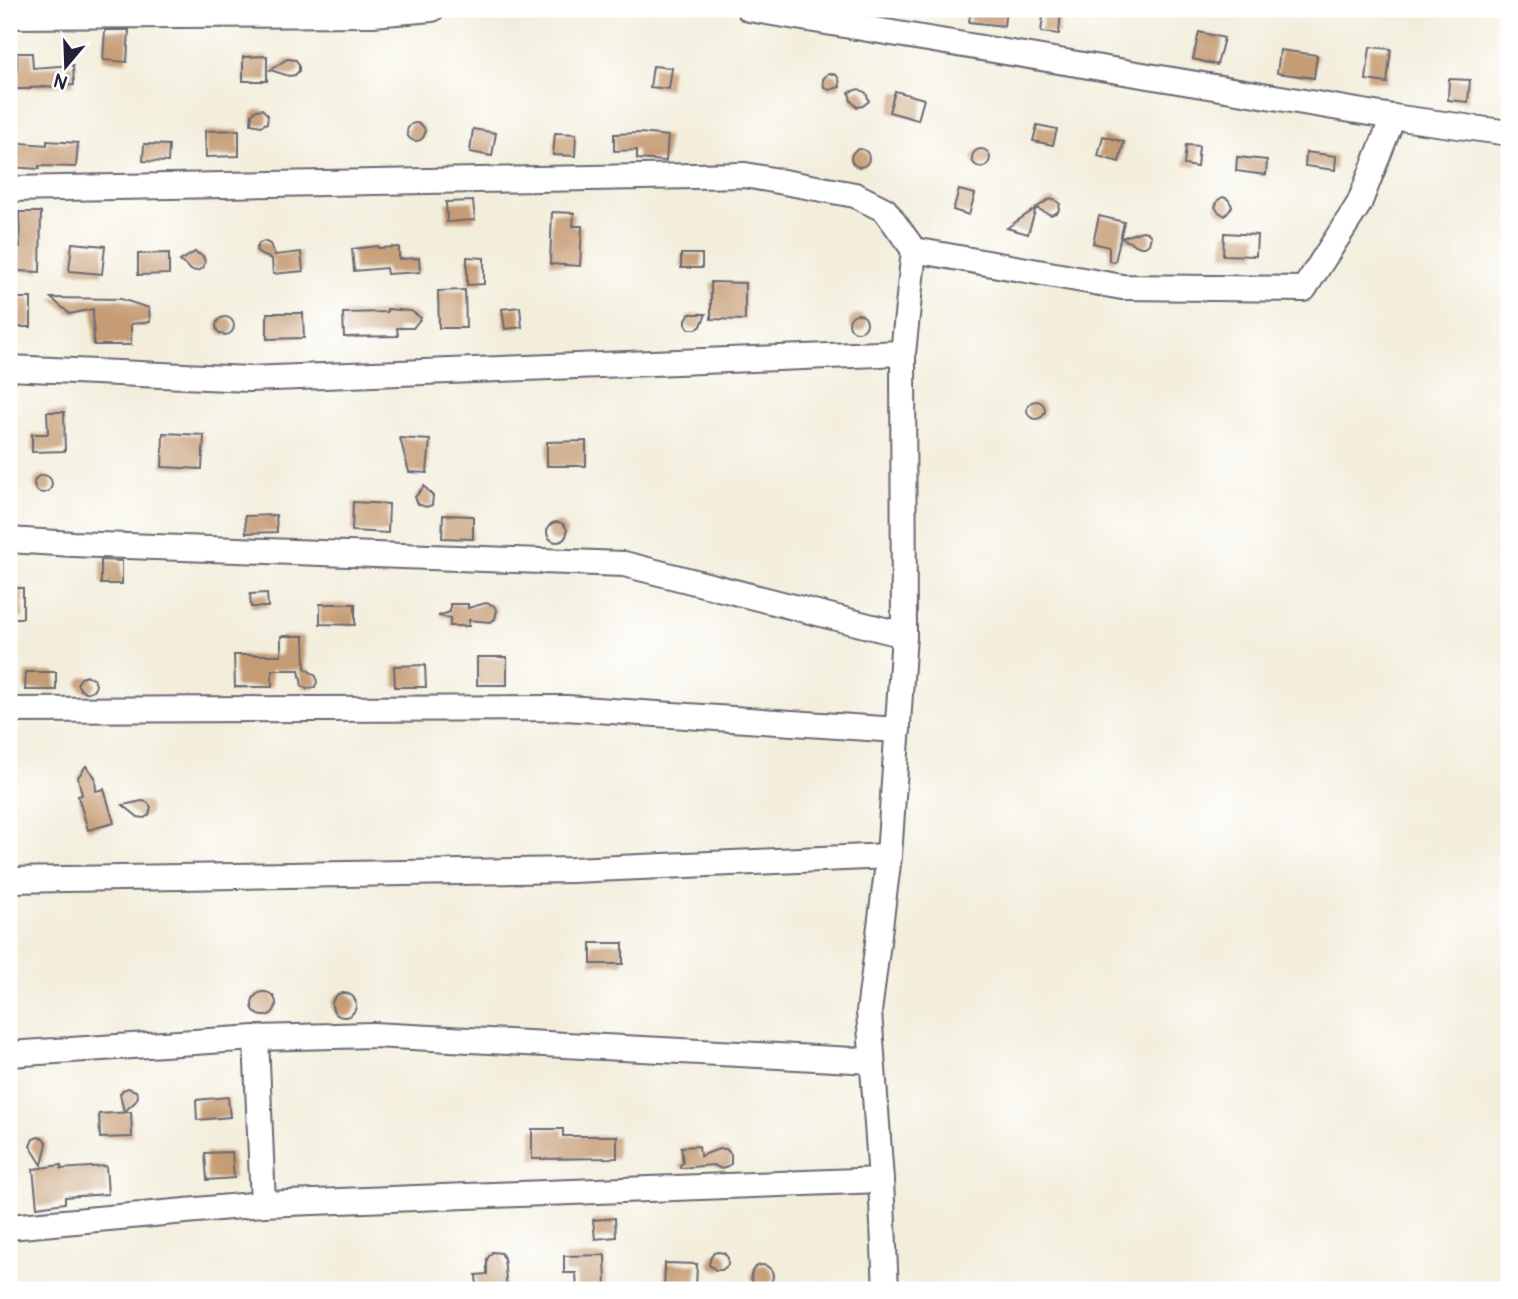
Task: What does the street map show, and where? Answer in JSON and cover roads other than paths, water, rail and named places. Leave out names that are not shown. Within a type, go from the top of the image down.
[{"type":"street","points":[[9,16],[373,13],[432,9]]},
{"type":"street","points":[[749,9],[1393,117],[1509,133]]},
{"type":"street","points":[[914,250],[1122,287],[1304,289],[1359,204],[1393,117]]},
{"type":"street","points":[[9,189],[745,175],[855,195],[885,210],[914,250],[903,353],[904,635],[889,856],[869,1012],[886,1290]]},
{"type":"street","points":[[9,368],[249,379],[903,353]]},
{"type":"street","points":[[9,540],[624,564],[904,635]]},
{"type":"street","points":[[9,710],[566,708],[898,730]]},
{"type":"street","points":[[9,880],[572,870],[889,856]]},
{"type":"street","points":[[9,1054],[256,1038],[373,1035],[873,1061]]},
{"type":"street","points":[[256,1038],[263,1204]]},
{"type":"street","points":[[9,1227],[263,1204],[881,1180]]}]
